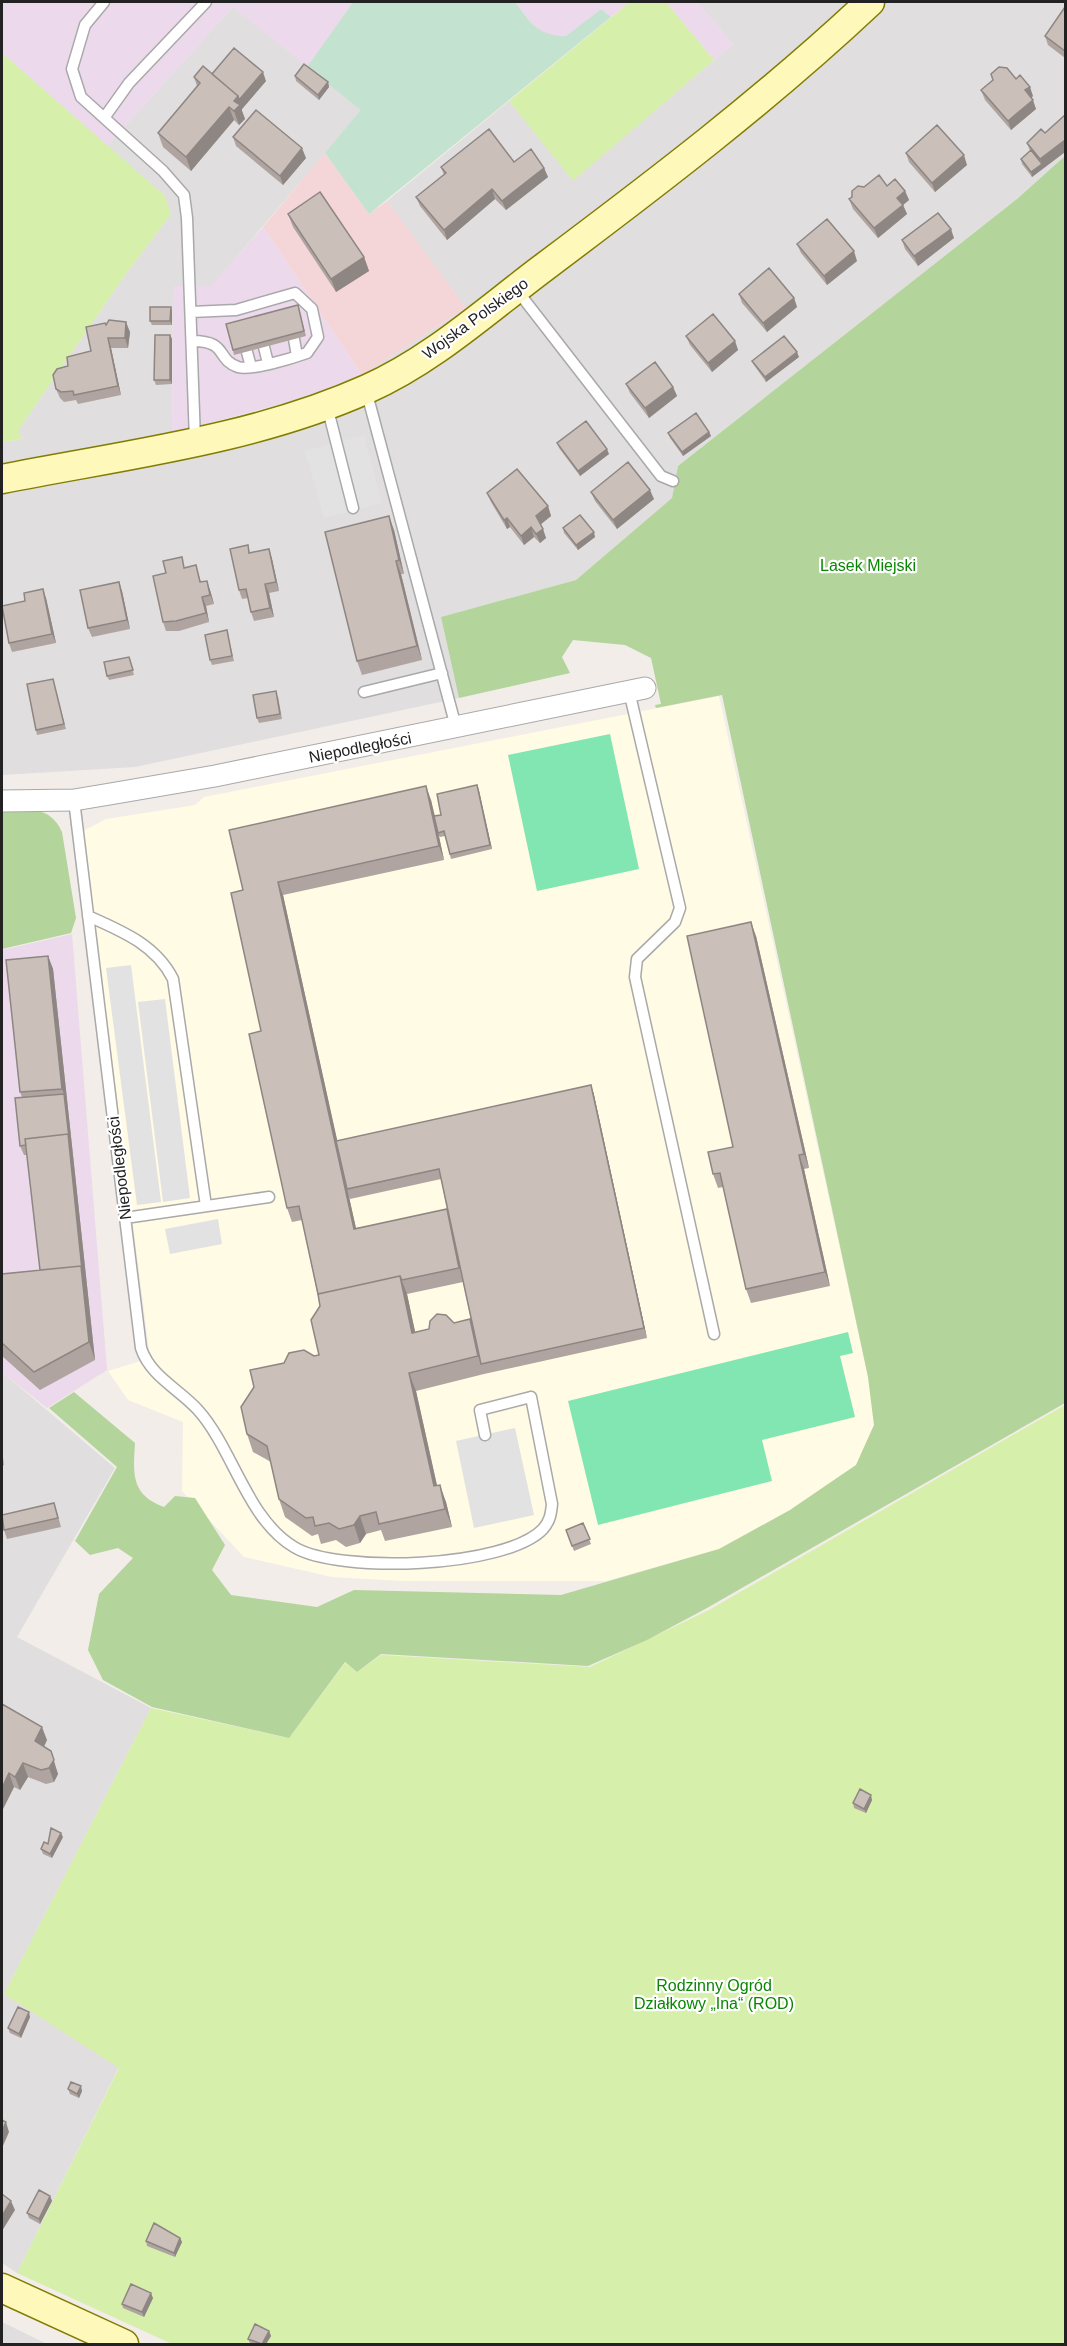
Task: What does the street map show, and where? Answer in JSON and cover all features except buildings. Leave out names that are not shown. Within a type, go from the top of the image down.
[{"type":"street","name":"Wojska Polskiego","points":[[2,479],[277,421],[327,405],[366,389],[420,358],[516,288],[752,105],[870,2]]},
{"type":"street","name":"Niepodległości","points":[[2,801],[74,800],[215,776],[637,690]]},
{"type":"street","points":[[3,2294],[124,2344]]},
{"type":"lane","points":[[104,2],[85,25],[72,69],[81,97],[163,171],[184,195],[195,440]]},
{"type":"lane","points":[[104,118],[129,83],[206,2]]},
{"type":"lane","points":[[516,288],[531,312],[661,476],[673,481]]},
{"type":"lane","points":[[191,312],[253,310],[284,301],[295,293],[303,298],[312,309],[318,337],[307,353],[251,367],[238,367],[227,360],[220,347],[209,341],[192,341]]},
{"type":"lane","points":[[236,310],[239,326]]},
{"type":"lane","points":[[294,339],[297,356]]},
{"type":"lane","points":[[264,347],[268,363]]},
{"type":"lane","points":[[247,351],[251,367]]},
{"type":"lane","points":[[366,389],[456,727]]},
{"type":"lane","points":[[327,405],[353,508]]},
{"type":"lane","points":[[364,692],[442,673]]},
{"type":"lane","points":[[637,690],[680,908],[675,922],[637,959],[635,977],[714,1334]]},
{"type":"lane","name":"Niepodległości","points":[[74,800],[138,1323],[146,1362],[200,1412],[264,1518],[281,1538],[295,1548],[314,1555],[366,1561],[442,1562],[489,1554],[538,1534],[551,1517],[552,1504],[531,1397],[480,1410],[485,1435]]},
{"type":"lane","points":[[88,916],[128,935],[153,951],[164,962],[173,979],[206,1206]]},
{"type":"lane","points":[[125,1218],[269,1197]]},
{"type":"shaded area","points":[[2,2],[353,2],[307,67],[233,7],[107,146],[2,53]]},
{"type":"shaded area","points":[[515,2],[630,2],[611,17],[601,9],[566,36],[548,35],[535,28]]},
{"type":"shaded area","points":[[666,2],[697,2],[733,44],[714,60]]},
{"type":"shaded area","points":[[697,2],[1065,2],[1065,156],[1017,199],[678,466],[672,498],[576,580],[441,617],[459,698],[135,767],[2,775],[2,443],[24,438],[19,434],[19,429],[128,271],[171,214],[165,196],[107,146],[233,7],[362,110],[211,287],[173,286],[172,432],[223,421],[312,396],[362,375],[466,308],[387,201],[509,101],[573,180],[733,44]]},
{"type":"shaded area","points":[[325,153],[369,214],[387,201],[466,308],[362,375],[263,227]]},
{"type":"shaded area","points":[[263,227],[362,375],[312,396],[172,433],[173,286],[211,286]]},
{"type":"shaded area","points":[[364,435],[382,503],[324,518],[305,451]]},
{"type":"shaded area","points":[[719,696],[868,1377],[874,1425],[856,1465],[790,1510],[719,1549],[606,1581],[403,1581],[332,1577],[244,1557],[182,1491],[183,1422],[128,1400],[108,1371],[150,1358],[83,831],[106,819],[195,805],[204,797]]},
{"type":"shaded area","points":[[72,934],[107,1370],[47,1408],[2,1372],[2,950]]},
{"type":"shaded area","points":[[131,965],[161,1202],[137,1205],[106,968]]},
{"type":"shaded area","points":[[165,999],[190,1198],[163,1202],[138,1002]]},
{"type":"shaded area","points":[[218,1219],[222,1244],[170,1254],[165,1229]]},
{"type":"shaded area","points":[[2,1372],[115,1468],[17,1637],[151,1708],[4,1994],[119,2067],[17,2273],[2,2263]]},
{"type":"shaded area","points":[[515,1428],[534,1515],[474,1528],[456,1441]]},
{"type":"shaded area","points":[[2,2322],[47,2344],[2,2344]]},
{"type":"green space","points":[[353,2],[515,2],[541,31],[566,36],[601,9],[611,17],[369,214],[325,153],[361,110],[307,67]]},
{"type":"green space","points":[[630,2],[666,2],[714,60],[573,181],[509,101]]},
{"type":"green space","points":[[2,53],[165,196],[171,214],[128,271],[19,429],[19,434],[24,438],[2,443]]},
{"type":"green space","name":"Lasek Miejski","points":[[1065,156],[1065,1403],[707,1608],[647,1640],[588,1666],[381,1654],[357,1672],[345,1662],[289,1738],[152,1707],[103,1680],[88,1650],[99,1594],[133,1558],[118,1548],[90,1555],[75,1541],[117,1467],[49,1408],[74,1392],[135,1443],[136,1482],[145,1496],[164,1507],[175,1496],[195,1498],[225,1545],[212,1570],[231,1595],[317,1607],[354,1590],[561,1595],[719,1549],[790,1510],[856,1465],[874,1425],[868,1377],[722,695],[656,708],[655,705],[661,704],[651,658],[625,645],[573,640],[562,657],[570,673],[459,698],[441,617],[576,580],[672,498],[678,466],[1017,199]]},
{"type":"green space","points":[[610,734],[639,869],[537,891],[508,755]]},
{"type":"green space","points":[[2,808],[29,809],[45,813],[57,823],[62,832],[76,918],[71,933],[2,949]]},
{"type":"green space","points":[[848,1332],[853,1353],[840,1356],[855,1417],[762,1440],[772,1481],[598,1525],[568,1401]]},
{"type":"green space","name":"Rodzinny Ogród Działkowy „Ina“ (ROD)","points":[[1065,1405],[1065,2344],[172,2344],[17,2273],[119,2068],[4,1994],[151,1708],[289,1738],[345,1663],[357,1672],[381,1655],[590,1667],[709,1610]]}]
